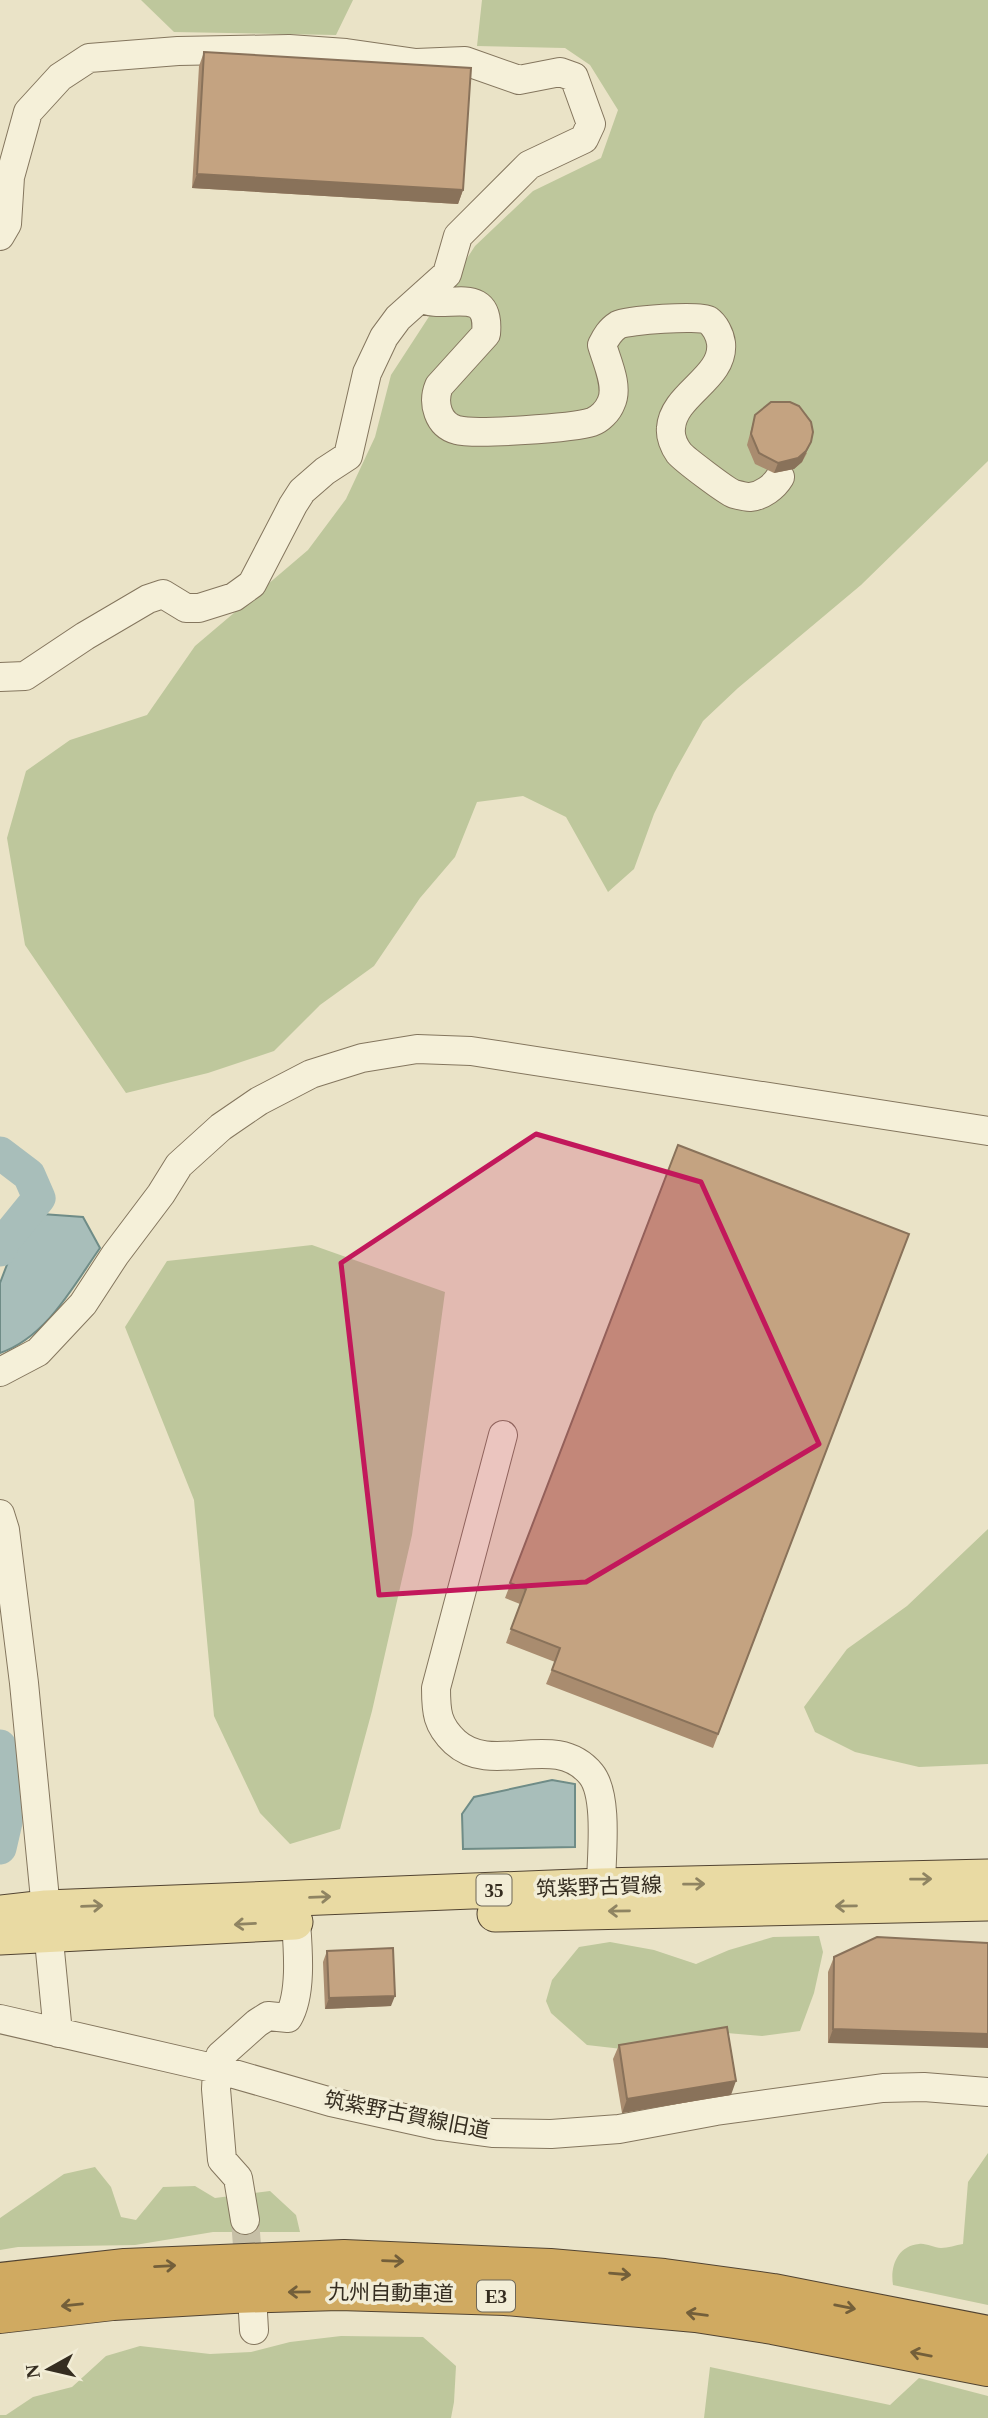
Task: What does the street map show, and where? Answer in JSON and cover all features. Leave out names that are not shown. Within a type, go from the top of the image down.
[{"type":"highway","name":"九州自動車道","points":[[0,2282],[125,2268],[344,2259],[550,2268],[664,2278],[773,2293],[988,2335]]},
{"type":"highway","name":"九州自動車道","points":[[0,2314],[113,2301],[233,2294],[339,2291],[505,2296],[696,2313],[773,2325],[988,2367]]},
{"type":"main road","name":"筑紫野古賀線","points":[[0,1937],[48,1921],[601,1886],[988,1877]]},
{"type":"main road","name":"筑紫野古賀線","points":[[0,1913],[48,1921],[296,1922],[416,1916],[988,1903]]},
{"type":"street","points":[[0,236],[7,224],[10,177],[28,112],[60,77],[89,58],[289,49],[416,62],[465,61],[519,80],[561,72],[574,77],[591,124],[584,139],[529,165],[509,182],[458,236],[446,274],[398,318],[384,337],[367,373],[348,456],[302,491],[252,584],[234,597],[199,608],[186,608],[163,594],[148,599],[25,676],[0,677]]},
{"type":"street","points":[[421,298],[428,302],[470,302],[479,307],[484,315],[486,334],[439,386],[436,394],[435,406],[440,418],[455,430],[468,432],[546,428],[592,422],[599,418],[613,400],[612,383],[602,345],[608,332],[620,324],[694,317],[707,320],[716,329],[721,339],[721,348],[716,364],[675,413],[671,427],[672,440],[680,454],[733,494],[749,497],[762,494],[780,477]]},
{"type":"street","points":[[0,1372],[38,1352],[83,1304],[161,1194],[178,1165],[221,1127],[259,1101],[311,1074],[362,1058],[417,1049],[471,1051],[988,1131]]},
{"type":"street","points":[[503,1434],[436,1688],[436,1710],[444,1731],[463,1749],[484,1756],[550,1752],[573,1760],[592,1775],[599,1791],[601,1813],[601,1886]]},
{"type":"street","points":[[0,1514],[5,1530],[24,1683],[58,2033]]},
{"type":"street","points":[[245,2220],[238,2178],[222,2160],[217,2069],[220,2056],[257,2023],[268,2016],[288,2018],[295,2007],[298,1942],[296,1922]]},
{"type":"street","name":"筑紫野古賀線旧道","points":[[0,2019],[217,2069],[331,2102],[440,2126],[492,2133],[551,2134],[619,2130],[716,2111],[883,2088],[924,2087],[988,2092]]},
{"type":"highlighted area","points":[[536,1134],[701,1182],[819,1444],[586,1582],[379,1595],[341,1263]]},
{"type":"green space","points":[[141,0],[353,0],[336,35],[174,32]]},
{"type":"green space","points":[[482,0],[988,0],[988,461],[861,585],[738,688],[703,721],[654,814],[634,869],[608,892],[566,817],[523,796],[477,802],[455,857],[420,898],[374,966],[320,1005],[274,1051],[208,1073],[126,1093],[25,945],[7,838],[26,771],[70,740],[147,715],[195,646],[308,550],[346,499],[375,437],[391,375],[475,246],[533,191],[601,158],[618,110],[590,65],[565,48],[477,46]]},
{"type":"green space","points":[[312,1245],[445,1292],[412,1535],[372,1711],[340,1829],[290,1844],[260,1813],[214,1716],[194,1500],[125,1327],[167,1261]]},
{"type":"green space","points":[[988,1529],[988,1764],[919,1767],[855,1752],[815,1732],[804,1707],[847,1649],[907,1606]]},
{"type":"green space","points":[[819,1936],[823,1952],[814,1993],[800,2031],[762,2036],[703,2031],[656,2045],[622,2049],[587,2045],[551,2013],[546,2001],[552,1980],[579,1947],[610,1942],[654,1950],[696,1964],[729,1950],[773,1937]]},
{"type":"green space","points":[[988,2153],[988,2305],[893,2285],[894,2265],[905,2249],[919,2244],[941,2248],[963,2244],[968,2182]]},
{"type":"green space","points":[[95,2167],[111,2187],[121,2217],[136,2220],[163,2187],[195,2186],[215,2198],[270,2191],[296,2215],[300,2232],[213,2232],[135,2245],[18,2247],[0,2250],[0,2218],[64,2174]]},
{"type":"green space","points":[[341,2336],[423,2337],[456,2366],[451,2418],[0,2418],[0,2415],[6,2415],[33,2397],[72,2387],[106,2356],[140,2346],[210,2354],[251,2352],[290,2342]]},
{"type":"green space","points":[[710,2367],[890,2405],[919,2378],[988,2396],[988,2418],[704,2418]]},
{"type":"water","points":[[42,1214],[83,1217],[100,1248],[69,1294],[45,1323],[17,1345],[0,1353],[0,1283],[16,1241]]},
{"type":"water","points":[[552,1780],[575,1784],[575,1847],[463,1849],[462,1814],[474,1797]]},
{"type":"building","points":[[204,52],[471,68],[463,190],[197,174]]},
{"type":"building","points":[[771,402],[790,402],[799,406],[811,422],[811,442],[798,458],[778,463],[759,453],[751,434],[755,415]]},
{"type":"building","points":[[678,1145],[909,1234],[718,1734],[552,1670],[560,1648],[511,1629],[526,1589],[510,1583]]},
{"type":"building","points":[[877,1937],[988,1943],[988,2034],[833,2029],[834,1957]]},
{"type":"building","points":[[393,1948],[395,1996],[329,1998],[327,1951]]},
{"type":"building","points":[[727,2027],[736,2081],[627,2099],[619,2045]]},
{"type":"waterway","points":[[0,1153],[29,1175],[39,1198],[4,1241],[0,1250]]},
{"type":"waterway","points":[[0,1746],[6,1822],[0,1848]]},
{"type":"tunnel","points":[[245,2220],[250,2283]]}]
